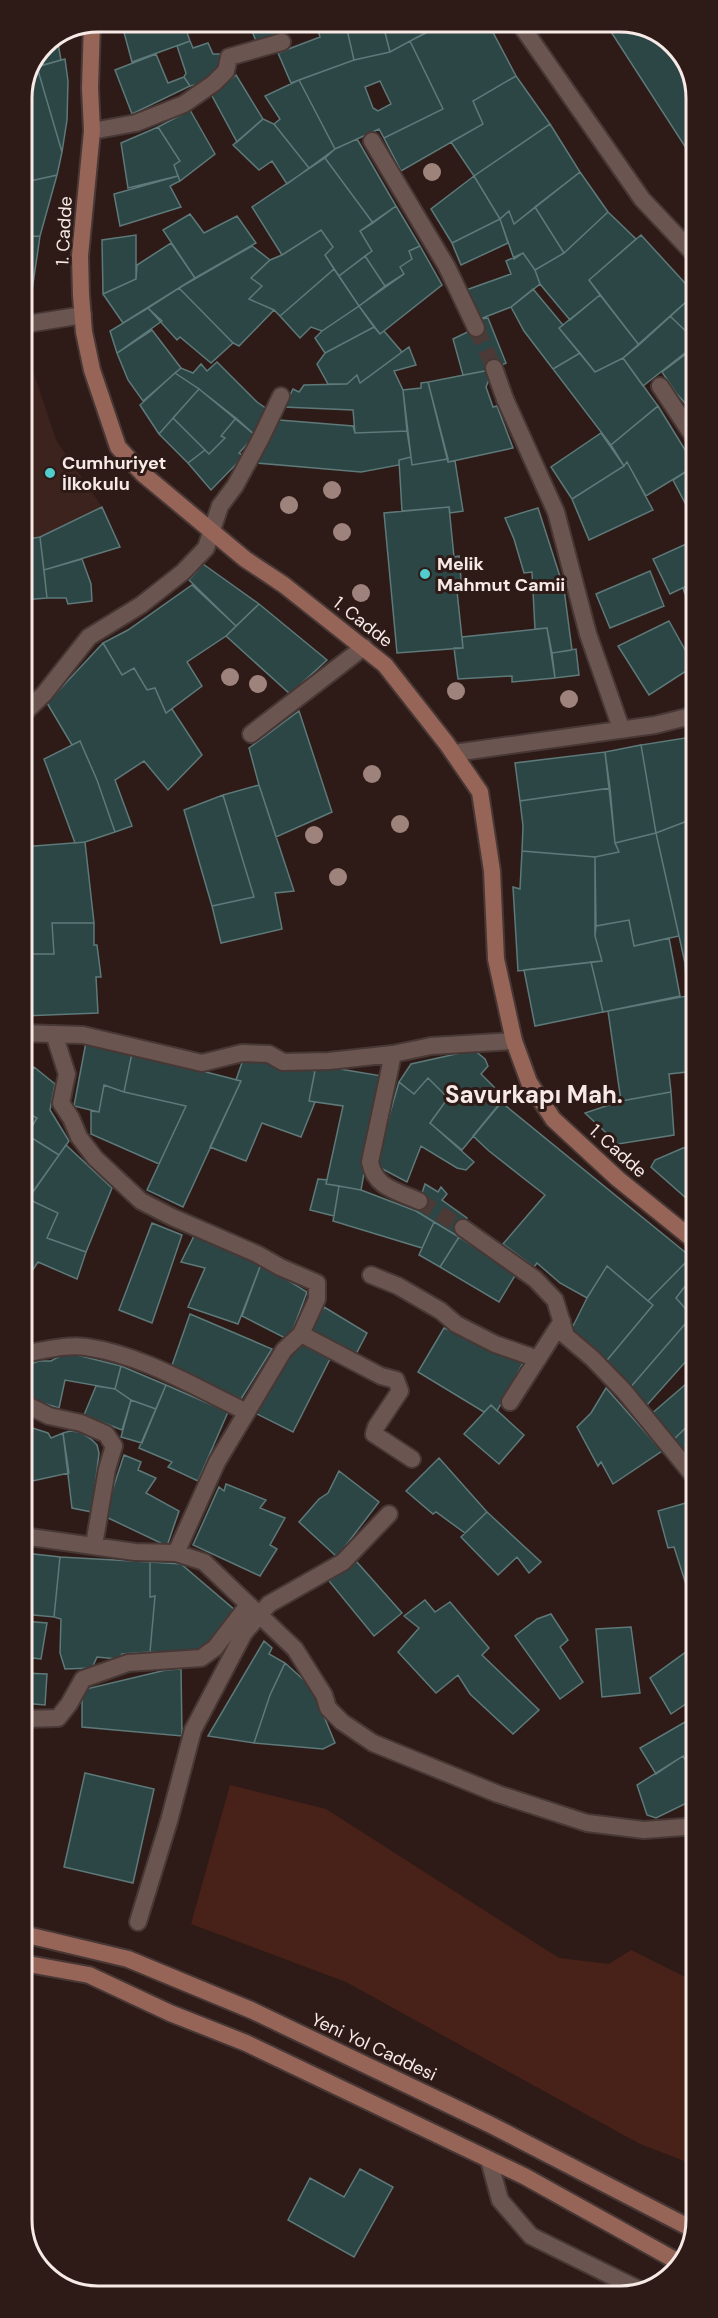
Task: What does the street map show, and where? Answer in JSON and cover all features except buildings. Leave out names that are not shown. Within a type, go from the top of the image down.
[{"type":"main road","name":"1. Cadde","points":[[92,32],[92,130],[80,256],[83,315],[92,370],[118,447],[143,474],[245,559],[284,585],[385,664],[454,753],[480,792],[488,831],[492,871],[496,959],[514,1041],[529,1082],[553,1119],[618,1179],[686,1234]]},
{"type":"main road","name":"Yeni Yol Caddesi","points":[[32,1936],[128,1959],[251,2010],[489,2124],[686,2226]]},
{"type":"main road","points":[[32,1965],[89,1975],[170,2013],[246,2043],[489,2160],[674,2260]]},
{"type":"street","points":[[526,32],[642,199],[686,245]]},
{"type":"street","points":[[92,130],[136,123],[184,104],[214,83],[226,71],[229,57],[282,42]]},
{"type":"street","points":[[372,141],[447,267],[476,328]]},
{"type":"street","points":[[32,323],[83,315]]},
{"type":"street","points":[[494,368],[505,399],[556,512],[588,634],[621,728]]},
{"type":"street","points":[[660,386],[686,425]]},
{"type":"street","points":[[32,705],[44,694],[89,637],[141,605],[183,572],[206,548],[220,506],[235,486],[281,396]]},
{"type":"street","points":[[251,734],[364,648]]},
{"type":"street","points":[[454,753],[655,724],[686,717]]},
{"type":"street","points":[[32,1033],[83,1035],[202,1063],[242,1053],[269,1054],[283,1062],[329,1061],[393,1054],[431,1046],[514,1041]]},
{"type":"street","points":[[54,1034],[67,1074],[61,1103],[95,1158],[141,1201],[317,1283],[317,1299],[301,1334],[284,1350],[217,1462],[176,1552]]},
{"type":"street","points":[[393,1054],[370,1162],[372,1173],[378,1182],[419,1201]]},
{"type":"street","points":[[463,1228],[535,1279],[555,1300],[566,1336],[592,1358],[624,1391],[686,1467]]},
{"type":"street","points":[[371,1275],[398,1286],[441,1311],[456,1324],[495,1344],[538,1359]]},
{"type":"street","points":[[510,1402],[562,1321]]},
{"type":"street","points":[[301,1334],[381,1376],[396,1380],[400,1391],[376,1426],[374,1434],[412,1460]]},
{"type":"street","points":[[32,1352],[64,1347],[85,1347],[133,1358],[247,1412]]},
{"type":"street","points":[[32,1408],[49,1416],[81,1423],[106,1434],[114,1446],[107,1469],[94,1545]]},
{"type":"street","points":[[32,1719],[58,1718],[69,1704],[83,1678],[128,1664],[201,1658],[215,1648],[254,1610],[269,1604],[343,1562],[389,1514]]},
{"type":"street","points":[[32,1537],[135,1552],[176,1552],[204,1562],[295,1649],[324,1695],[328,1708],[342,1722],[374,1743],[498,1794],[587,1823],[644,1830],[686,1827]]},
{"type":"street","points":[[138,1922],[193,1730],[254,1610]]},
{"type":"street","points":[[489,2160],[500,2200],[531,2236],[631,2286]]},
{"type":"shaded area","name":"Cumhuriyet İlkokulu","points":[[32,367],[56,440],[102,507],[40,537],[32,538]]},
{"type":"shaded area","points":[[230,1785],[326,1809],[559,1958],[609,1964],[631,1950],[686,1978],[686,2162],[638,2143],[346,1982],[191,1924]]},
{"type":"tunnel","points":[[476,328],[494,368]]},
{"type":"tunnel","points":[[419,1201],[463,1228]]},
{"type":"place","name":"Cumhuriyet İlkokulu","points":[[50,473]]},
{"type":"place","name":"Melik Mahmut Camii","points":[[425,574]]},
{"type":"district","name":"Savurkapı Mah.","points":[[534,1094]]}]
